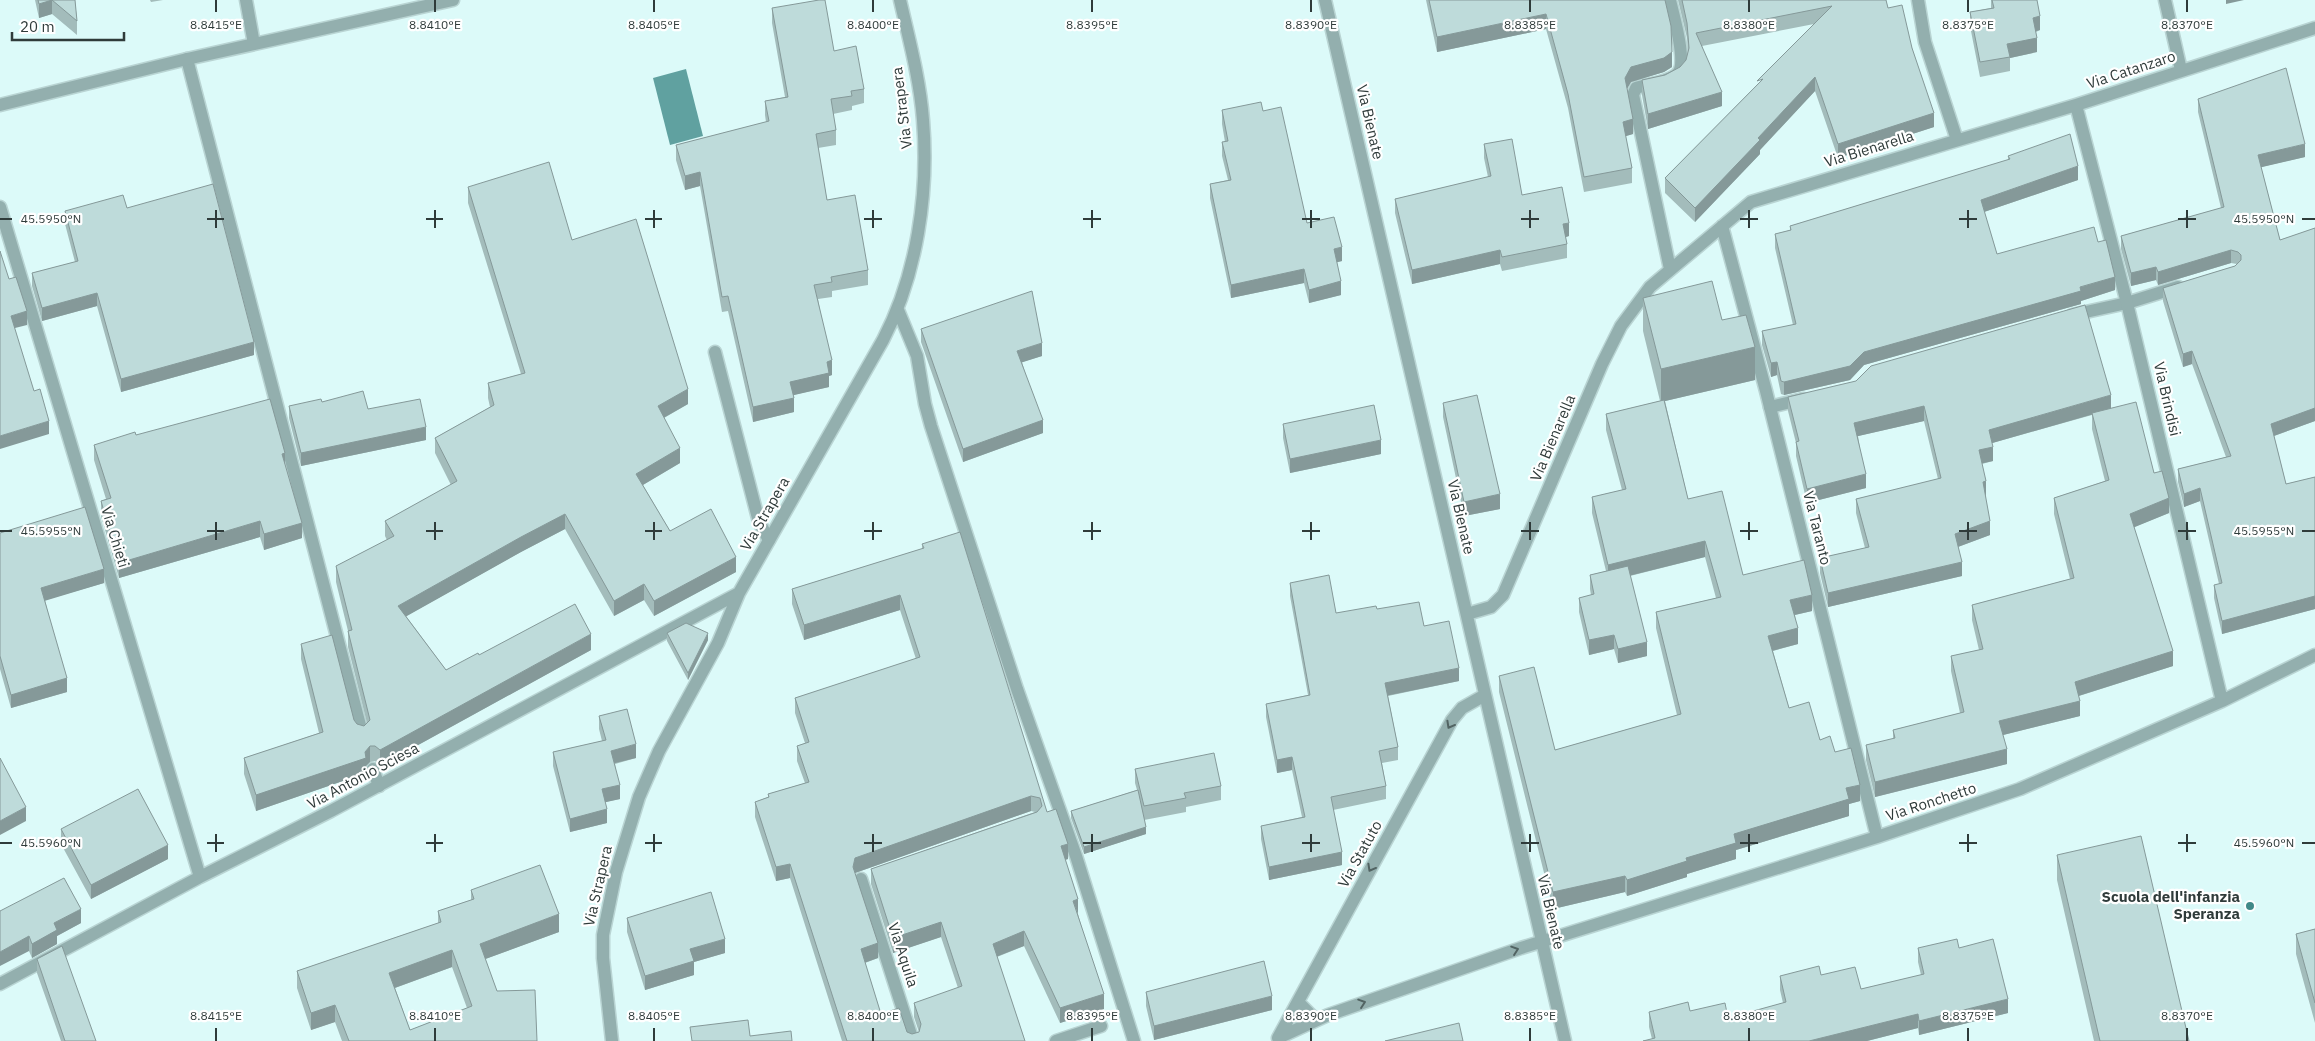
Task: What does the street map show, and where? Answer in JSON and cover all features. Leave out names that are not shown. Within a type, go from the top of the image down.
[{"type":"street","points":[[246,0],[254,44]]},
{"type":"street","points":[[0,105],[187,59],[453,0]]},
{"type":"street","name":"Via Strapera","points":[[612,1041],[603,958],[603,935],[608,903],[639,798],[659,751],[718,643],[739,593],[855,391],[898,310],[917,238],[923,185],[924,138],[920,95],[900,0]]},
{"type":"street","name":"Via Bienate","points":[[1324,0],[1565,1041]]},
{"type":"street","points":[[1670,0],[1681,54],[1681,69],[1678,74],[1670,78],[1636,88],[1632,95],[1670,269]]},
{"type":"street","points":[[1918,0],[1925,42],[1957,140]]},
{"type":"street","points":[[2165,0],[2181,70]]},
{"type":"street","name":"Via Catanzaro","points":[[1957,140],[2076,105],[2315,28]]},
{"type":"street","points":[[187,59],[362,733]]},
{"type":"street","name":"Via Brindisi","points":[[2076,105],[2127,302],[2222,701]]},
{"type":"street","name":"Via Bienarella","points":[[1467,614],[1486,610],[1500,600],[1611,345],[1635,306],[1670,269],[1751,202],[1957,140]]},
{"type":"street","name":"Via Chieti","points":[[0,207],[200,877]]},
{"type":"street","name":"Via Taranto","points":[[1722,226],[1770,407],[1877,837]]},
{"type":"street","points":[[2062,318],[2189,284]]},
{"type":"street","points":[[898,310],[917,356],[925,404],[934,436],[1017,689],[1076,856],[1134,1041]]},
{"type":"street","points":[[715,352],[759,522],[769,540]]},
{"type":"street","points":[[1770,407],[1817,396]]},
{"type":"street","name":"Via Antonio Sciesa","points":[[0,984],[200,877],[379,786],[739,593]]},
{"type":"street","name":"Via Ronchetto","points":[[1277,1039],[1316,1020],[1541,941],[1877,837],[2020,789],[2222,701],[2315,655]]},
{"type":"street","name":"Via Statuto","points":[[1277,1039],[1452,720],[1467,704],[1485,694]]},
{"type":"street","points":[[373,769],[379,786]]},
{"type":"street","name":"Via Aquila","points":[[865,878],[913,1041]]},
{"type":"street","points":[[1298,1002],[1316,1020]]},
{"type":"street","points":[[1056,1041],[1102,1026]]},
{"type":"water","points":[[686,69],[703,136],[670,145],[653,78]]},
{"type":"building","points":[[38,0],[52,0],[39,4]]},
{"type":"building","points":[[52,0],[75,0],[77,21]]},
{"type":"building","points":[[825,0],[834,51],[856,46],[864,89],[851,91],[852,96],[831,99],[836,130],[816,134],[827,200],[855,195],[868,270],[831,277],[832,282],[814,285],[832,360],[827,362],[829,373],[790,382],[794,398],[753,407],[728,296],[722,297],[700,172],[685,176],[676,145],[769,121],[765,101],[788,97],[772,8]]},
{"type":"building","points":[[1429,0],[1665,0],[1671,26],[1672,52],[1664,58],[1631,67],[1625,78],[1633,119],[1623,122],[1632,168],[1584,177],[1568,94],[1546,14],[1437,37]]},
{"type":"building","points":[[1682,0],[1886,0],[1888,8],[1902,5],[1912,48],[1934,113],[1838,144],[1815,77],[1758,138],[1760,140],[1695,208],[1665,178],[1763,79],[1757,81],[1832,6],[1696,33],[1722,92],[1648,114],[1642,80],[1665,75],[1680,67],[1686,60],[1689,48],[1687,23]]},
{"type":"building","points":[[1992,0],[2037,0],[2040,16],[2033,18],[2037,38],[2007,44],[2010,57],[1980,62],[1970,12],[1994,8]]},
{"type":"building","points":[[2286,68],[2305,144],[2258,155],[2280,240],[2315,228],[2315,408],[2271,424],[2286,484],[2315,477],[2315,596],[2222,621],[2214,585],[2222,583],[2200,488],[2184,494],[2178,469],[2231,456],[2192,351],[2183,354],[2163,288],[2235,266],[2241,260],[2241,255],[2231,250],[2158,272],[2156,267],[2131,273],[2121,236],[2224,207],[2198,99]]},
{"type":"building","points":[[1261,102],[1263,111],[1281,107],[1307,223],[1334,217],[1342,247],[1334,249],[1341,281],[1309,290],[1304,269],[1231,285],[1210,184],[1231,180],[1222,142],[1228,141],[1222,110]]},
{"type":"building","points":[[2070,134],[2078,166],[1981,200],[1997,254],[2094,227],[2098,242],[2106,240],[2115,277],[2080,287],[2081,291],[1864,352],[1850,366],[1784,382],[1781,381],[1777,362],[1771,363],[1762,331],[1796,324],[1775,234],[1791,230],[1790,226],[2010,159],[2008,156]]},
{"type":"building","points":[[1512,139],[1522,195],[1562,187],[1569,223],[1563,224],[1567,244],[1502,257],[1500,250],[1412,270],[1395,199],[1491,176],[1484,144]]},
{"type":"building","points":[[549,162],[572,240],[636,219],[688,389],[658,406],[680,448],[636,474],[670,531],[711,509],[736,557],[654,601],[644,584],[614,601],[565,514],[398,606],[446,670],[478,653],[479,655],[575,604],[591,634],[380,750],[375,746],[370,746],[365,752],[366,758],[256,795],[244,758],[323,732],[301,644],[332,635],[354,720],[357,724],[364,726],[370,720],[348,631],[352,630],[336,566],[394,536],[385,521],[457,481],[435,438],[494,405],[488,383],[525,373],[468,187]]},
{"type":"building","points":[[213,184],[254,342],[121,379],[97,293],[42,308],[32,273],[78,261],[65,211],[123,195],[127,208]]},
{"type":"building","points":[[0,251],[9,279],[16,277],[27,311],[11,316],[34,391],[40,389],[49,421],[0,436]]},
{"type":"building","points":[[1712,281],[1722,320],[1746,315],[1755,347],[1661,369],[1643,298]]},
{"type":"building","points":[[1032,291],[1042,343],[1017,351],[1043,420],[963,449],[921,329]]},
{"type":"building","points":[[2085,305],[2111,395],[1989,430],[1993,447],[1979,450],[1986,481],[1983,482],[1990,521],[1955,534],[1962,562],[1828,593],[1820,558],[1869,547],[1856,499],[1941,478],[1924,406],[1854,423],[1866,474],[1807,489],[1796,442],[1799,441],[1788,397],[1856,381],[1871,366]]},
{"type":"building","points":[[363,391],[368,409],[420,399],[426,427],[301,453],[289,406],[321,399],[322,402]]},
{"type":"building","points":[[1477,395],[1500,494],[1464,502],[1443,403]]},
{"type":"building","points":[[270,399],[285,453],[282,454],[302,523],[264,534],[260,521],[119,563],[101,501],[111,498],[94,445],[135,432],[136,435]]},
{"type":"building","points":[[1664,400],[1688,499],[1722,491],[1743,575],[1804,560],[1812,595],[1790,600],[1798,628],[1768,636],[1789,708],[1809,702],[1820,740],[1830,736],[1835,752],[1851,748],[1860,785],[1846,788],[1849,799],[1734,834],[1736,843],[1686,858],[1687,861],[1627,880],[1625,876],[1553,892],[1499,676],[1534,667],[1555,750],[1681,714],[1656,612],[1721,597],[1705,541],[1608,565],[1592,497],[1626,489],[1606,414]]},
{"type":"building","points":[[2136,402],[2154,473],[2162,471],[2169,498],[2130,514],[2173,651],[2075,682],[2080,701],[1999,721],[2007,749],[1875,782],[1866,745],[1895,738],[1893,730],[1964,712],[1951,656],[1983,649],[1972,605],[2074,578],[2054,498],[2109,480],[2092,413]]},
{"type":"building","points":[[1374,405],[1381,440],[1290,459],[1283,424]]},
{"type":"building","points":[[85,507],[104,569],[41,588],[67,678],[11,695],[0,656],[0,533]]},
{"type":"building","points":[[960,532],[1047,812],[1056,809],[1068,844],[1061,846],[1078,899],[1073,901],[1104,994],[1060,1008],[1024,931],[993,944],[1025,1041],[847,1041],[790,864],[776,867],[755,802],[769,797],[768,794],[809,782],[797,746],[809,742],[795,698],[920,657],[900,595],[804,625],[792,589],[924,548],[922,544]],"holes":[[[1031,796],[1040,798],[1042,806],[1037,812],[871,869],[893,938],[941,922],[962,986],[914,1003],[921,1024],[919,1032],[912,1034],[907,1032],[899,1008],[881,1014],[861,949],[878,943],[853,867],[855,858]]]},
{"type":"building","points":[[1628,566],[1647,642],[1618,649],[1614,635],[1589,640],[1579,598],[1594,594],[1590,575]]},
{"type":"building","points":[[1329,575],[1336,613],[1376,606],[1377,609],[1419,602],[1424,626],[1449,621],[1459,668],[1385,683],[1398,747],[1379,751],[1386,786],[1331,797],[1342,852],[1269,867],[1261,826],[1305,817],[1292,757],[1277,760],[1266,704],[1310,695],[1290,583]]},
{"type":"building","points":[[686,623],[708,633],[688,673],[667,633]]},
{"type":"building","points":[[627,709],[636,744],[611,751],[620,785],[602,789],[607,809],[570,819],[553,752],[606,740],[599,716]]},
{"type":"building","points":[[1214,753],[1221,786],[1184,793],[1186,798],[1144,806],[1135,769]]},
{"type":"building","points":[[0,758],[26,807],[0,821]]},
{"type":"building","points":[[138,789],[168,845],[91,885],[61,829]]},
{"type":"building","points":[[1138,790],[1146,827],[1084,847],[1071,811]]},
{"type":"building","points":[[2141,836],[2189,1041],[2100,1041],[2057,855]]},
{"type":"building","points":[[540,865],[559,914],[480,944],[497,991],[535,990],[537,1041],[349,1041],[335,1005],[311,1013],[297,971],[441,922],[438,911],[474,899],[471,890]],"holes":[[[452,950],[472,1006],[410,1030],[389,973]]]},
{"type":"building","points":[[64,878],[81,909],[54,923],[57,930],[32,944],[29,936],[0,952],[0,911]]},
{"type":"building","points":[[711,892],[725,939],[690,949],[694,961],[645,976],[627,918]]},
{"type":"building","points":[[2315,929],[2315,1003],[2296,934]]},
{"type":"building","points":[[1957,939],[1959,948],[1993,939],[2008,999],[1919,1021],[1918,1014],[1809,1041],[1643,1041],[1655,1038],[1649,1012],[1688,1002],[1690,1011],[1725,1003],[1728,1018],[1786,1002],[1780,976],[1819,966],[1821,975],[1855,967],[1861,989],[1924,974],[1918,948]]},
{"type":"building","points":[[62,946],[96,1041],[65,1041],[37,959]]},
{"type":"building","points":[[1264,961],[1272,996],[1154,1026],[1146,992]]},
{"type":"building","points":[[748,1020],[750,1036],[791,1031],[792,1041],[692,1041],[690,1027]]},
{"type":"building","points":[[1459,1023],[1463,1041],[1385,1041]]},
{"type":"place","name":"Scuola dell'infanzia Speranza","points":[[2250,906]]}]
